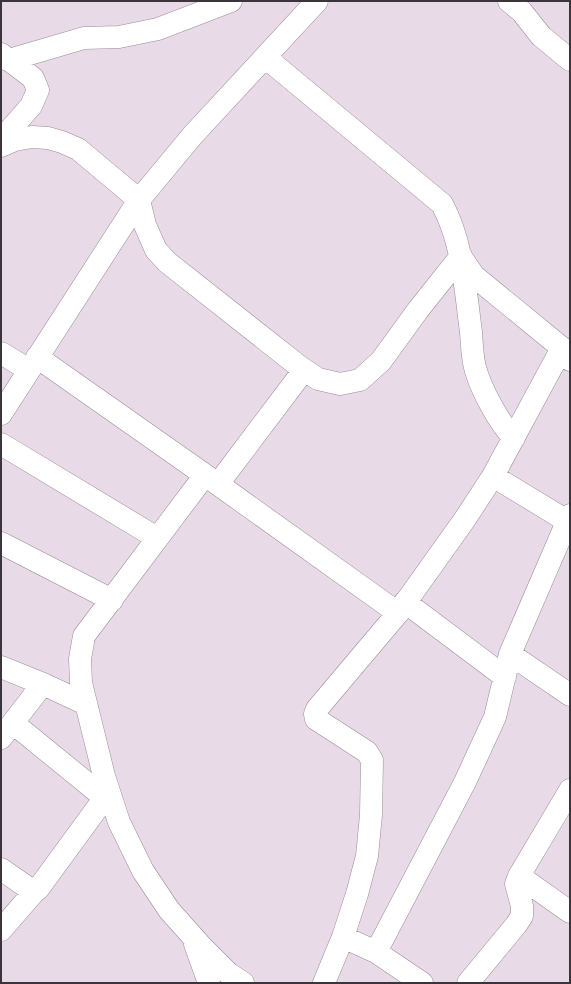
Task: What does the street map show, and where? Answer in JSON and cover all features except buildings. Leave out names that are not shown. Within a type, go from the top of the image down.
[{"type":"street","points":[[4,57],[84,38],[119,37],[158,29],[231,1]]},
{"type":"street","points":[[1,414],[139,200],[192,136],[316,1]]},
{"type":"street","points":[[509,1],[522,12],[541,36],[570,60]]},
{"type":"street","points":[[1,140],[32,106],[38,90],[32,78],[4,57]]},
{"type":"street","points":[[265,57],[442,204],[450,219],[461,256],[476,371],[504,428],[514,438]]},
{"type":"street","points":[[1,146],[15,140],[32,137],[48,138],[78,149],[139,200],[145,225],[156,250],[166,262],[304,370],[318,379],[340,384],[360,380],[381,362],[418,310],[461,256]]},
{"type":"street","points":[[324,983],[357,894],[367,856],[371,815],[372,760],[367,752],[316,719],[314,714],[402,608],[465,519],[493,476],[514,438],[566,354],[474,276],[461,256]]},
{"type":"street","points":[[1,353],[33,363],[212,479],[505,676]]},
{"type":"street","points":[[243,983],[228,973],[193,937],[169,910],[143,871],[107,795],[104,776],[81,683],[80,658],[84,636],[157,538],[212,479],[304,370]]},
{"type":"street","points":[[1,444],[157,538]]},
{"type":"street","points":[[376,952],[465,782],[495,717],[510,654],[569,518],[493,476]]},
{"type":"street","points":[[1,543],[112,600]]},
{"type":"street","points":[[510,654],[570,695]]},
{"type":"street","points":[[1,667],[86,704]]},
{"type":"street","points":[[43,684],[7,731],[107,795]]},
{"type":"street","points":[[468,983],[522,916],[522,906],[516,884],[518,876],[570,790]]},
{"type":"street","points":[[1,930],[38,889],[107,795]]},
{"type":"street","points":[[1,869],[34,892]]},
{"type":"street","points":[[518,876],[570,912]]},
{"type":"street","points":[[193,937],[209,983]]},
{"type":"street","points":[[342,937],[376,952],[412,980]]}]
